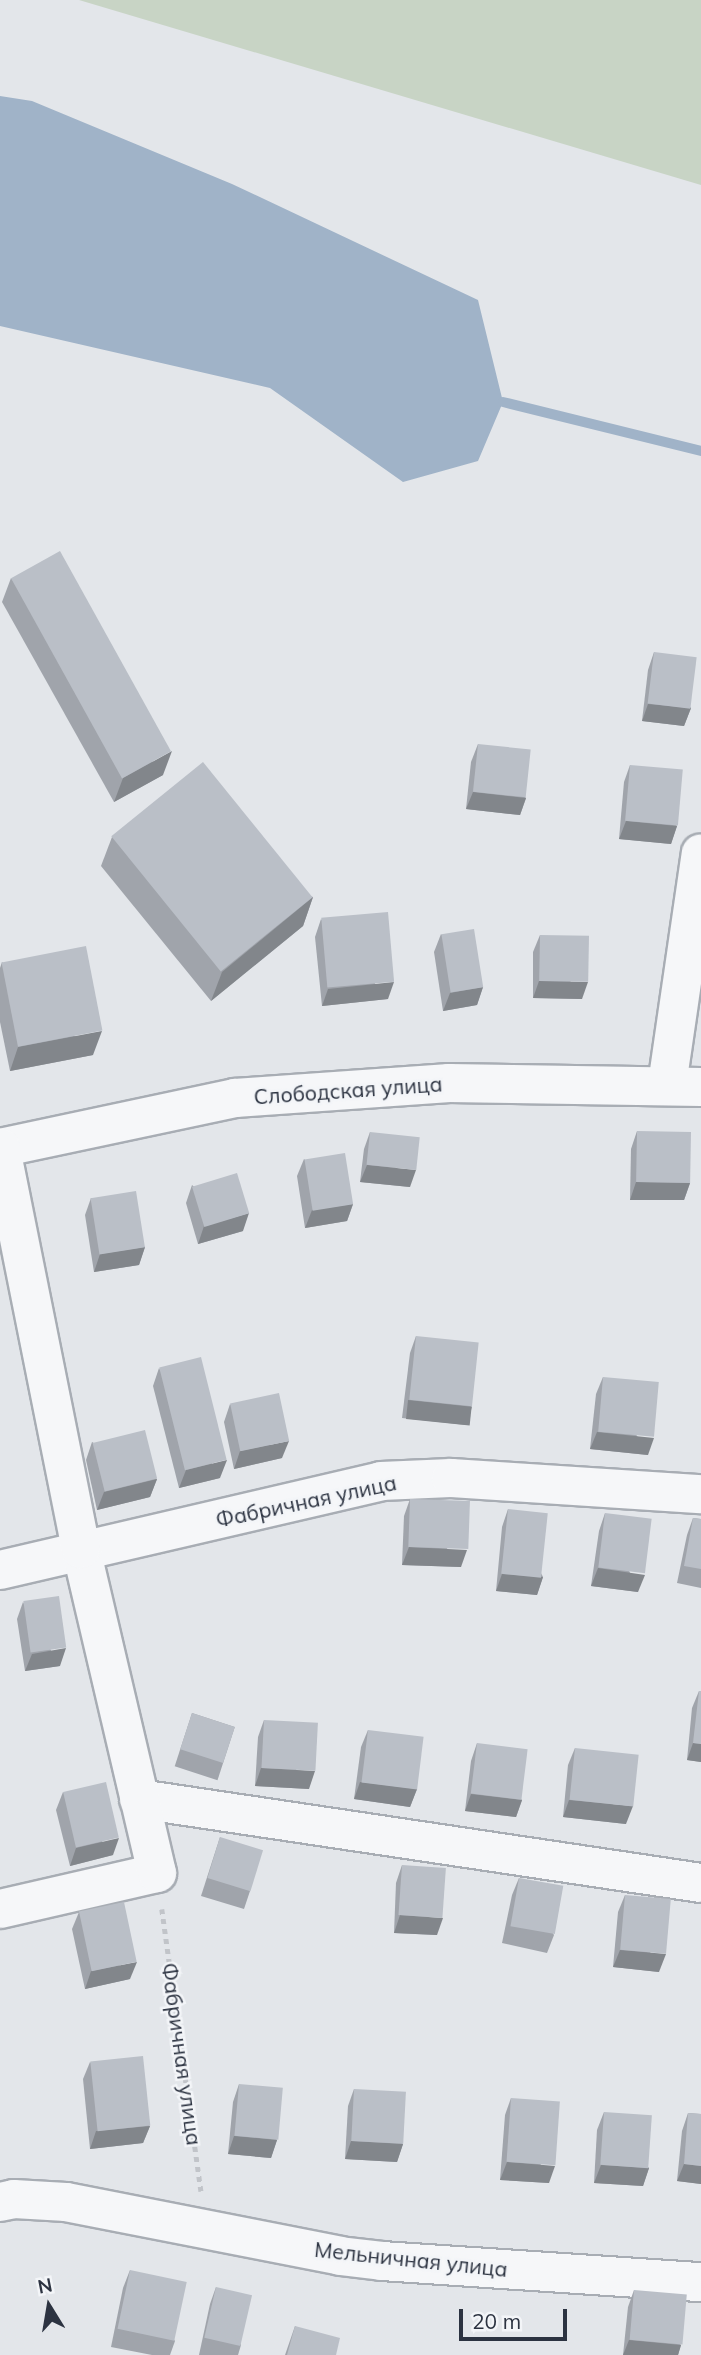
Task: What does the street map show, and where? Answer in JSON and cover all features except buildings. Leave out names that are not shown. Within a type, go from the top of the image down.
[{"type":"street","points":[[684,1086],[701,853]]},
{"type":"street","name":"Слободская улица","points":[[0,1148],[235,1098],[449,1083],[684,1086]]},
{"type":"street","points":[[0,1148],[81,1549],[157,1873],[0,1909]]},
{"type":"street","name":"Фабричная улица","points":[[0,1570],[381,1481],[451,1478],[701,1494]]},
{"type":"street","points":[[139,1799],[701,1883]]},
{"type":"street","name":"Мельничная улица","points":[[0,2202],[14,2199],[66,2202],[340,2256],[382,2261],[701,2282]]},
{"type":"path","name":"Фабричная улица","points":[[157,1873],[206,2228]]},
{"type":"green space","points":[[79,0],[701,0],[701,185]]},
{"type":"water","points":[[0,96],[32,101],[232,184],[478,300],[503,402],[478,461],[403,482],[270,388],[0,326]]},
{"type":"waterway","points":[[503,402],[701,451]]}]
